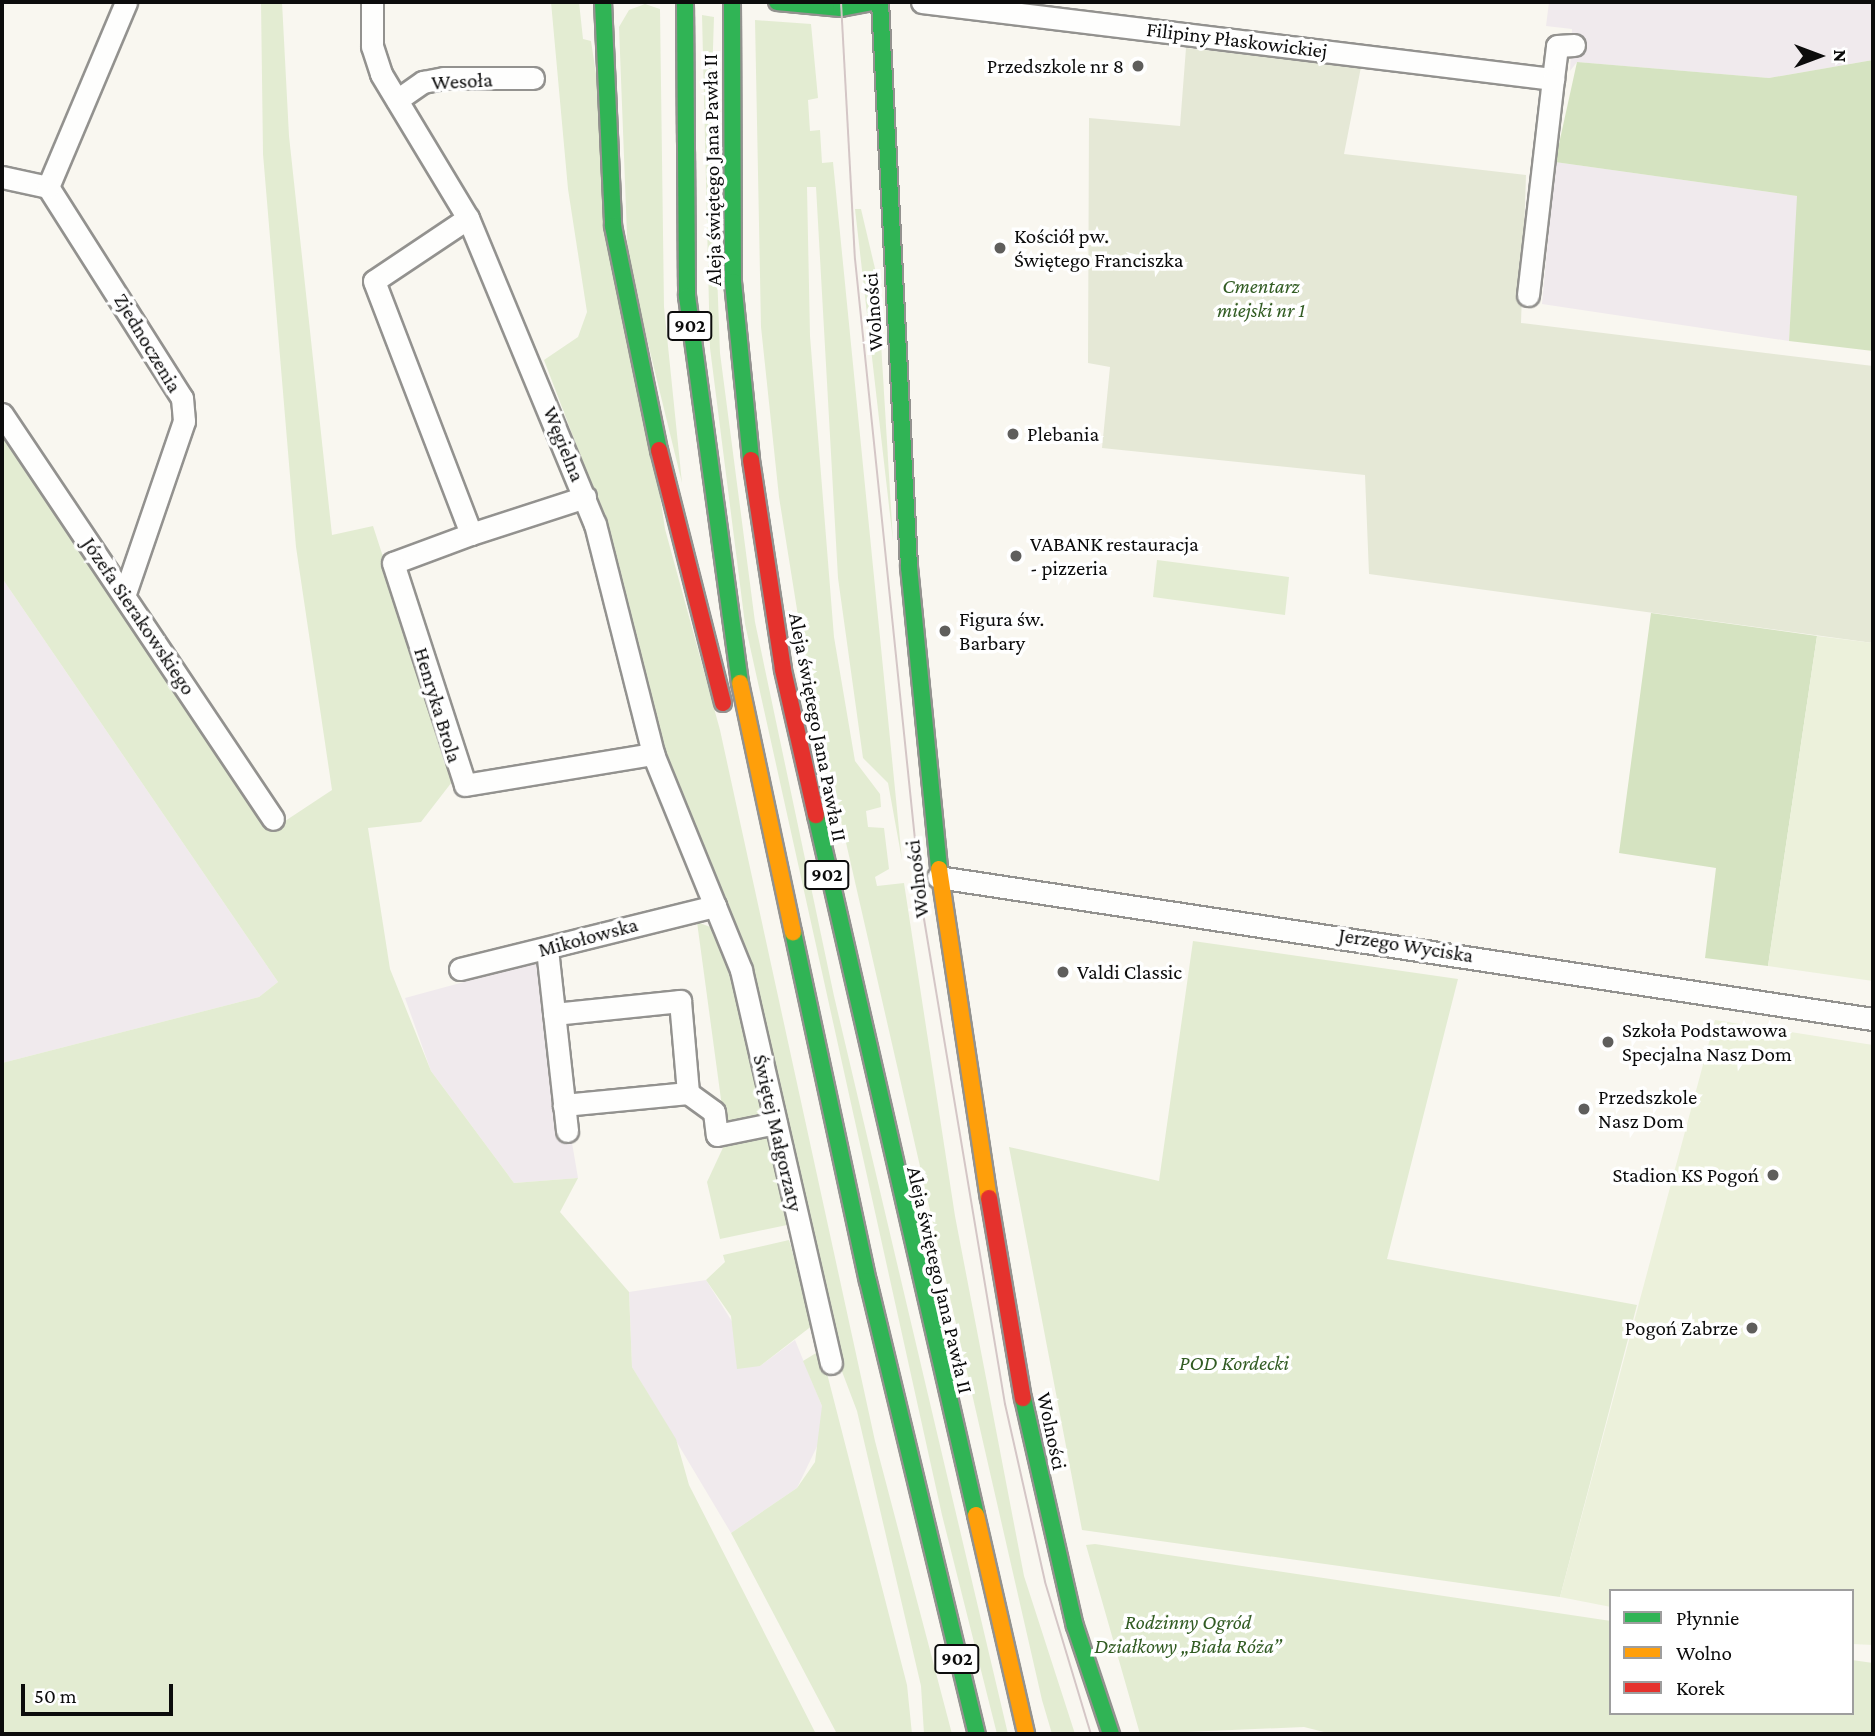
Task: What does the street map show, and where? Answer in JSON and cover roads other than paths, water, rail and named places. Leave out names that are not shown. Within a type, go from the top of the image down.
[{"type":"main road","points":[[603,2],[613,226],[634,353],[707,649],[783,901]]},
{"type":"main road","name":"Aleja świętego Jana Pawła II","points":[[685,2],[687,296],[707,482],[783,901],[977,1734]]},
{"type":"main road","name":"Aleja świętego Jana Pawła II","points":[[732,2],[733,282],[751,460],[783,670],[1026,1734]]},
{"type":"main road","points":[[777,2],[841,8],[871,2]]},
{"type":"main road","name":"Wolności","points":[[880,2],[909,568],[938,877],[1021,1391],[1075,1626],[1111,1734]]},
{"type":"main road","points":[[841,8],[859,19],[881,50]]},
{"type":"street","points":[[2,177],[48,187],[126,2]]},
{"type":"street","name":"Węgielna","points":[[372,2],[372,46],[397,100],[468,218],[585,497],[653,754],[715,906]]},
{"type":"street","name":"Filipiny Płaskowickiej","points":[[922,2],[1553,79]]},
{"type":"street","points":[[1528,295],[1557,46],[1574,45]]},
{"type":"street","name":"Wesoła","points":[[397,100],[422,82],[444,78],[533,78]]},
{"type":"street","name":"Zjednoczenia","points":[[48,187],[182,398],[184,421],[125,593]]},
{"type":"street","points":[[468,218],[374,281],[471,534]]},
{"type":"street","name":"Józefa Sierakowskiego","points":[[2,414],[125,593],[273,820]]},
{"type":"street","name":"Henryka Brola","points":[[585,497],[393,563],[465,785],[653,754]]},
{"type":"street","name":"Jerzego Wyciska","points":[[938,877],[1873,1020]]},
{"type":"street","name":"Mikołowska","points":[[460,969],[715,906]]},
{"type":"street","name":"Świętej Małgorzaty","points":[[715,906],[741,970],[831,1363]]},
{"type":"street","points":[[547,949],[567,1131]]},
{"type":"street","points":[[554,1014],[680,1001],[688,1093]]},
{"type":"street","points":[[564,1105],[688,1093],[714,1112],[717,1135],[776,1123]]},
{"type":"tram line","points":[[841,2],[855,259],[922,907],[1005,1404],[1045,1582],[1091,1734]]},
{"type":"place","name":"Przedszkole nr 8","points":[[1138,66]]},
{"type":"place","name":"Kościół pw. Świętego Franciszka","points":[[1000,248]]},
{"type":"place","name":"Plebania","points":[[1013,434]]},
{"type":"place","name":"VABANK restauracja - pizzeria","points":[[1016,556]]},
{"type":"place","name":"Figura św. Barbary","points":[[945,631]]},
{"type":"place","name":"Valdi Classic","points":[[1063,972]]},
{"type":"place","name":"Szkoła Podstawowa Specjalna Nasz Dom","points":[[1608,1042]]},
{"type":"place","name":"Przedszkole Nasz Dom","points":[[1584,1109]]},
{"type":"place","name":"Stadion KS Pogoń","points":[[1773,1175]]},
{"type":"place","name":"Pogoń Zabrze","points":[[1752,1328]]},
{"type":"park label","name":"Cmentarz miejski nr 1","points":[[1261,298]]},
{"type":"park label","name":"POD Kordecki","points":[[1234,1363]]},
{"type":"park label","name":"Rodzinny Ogród Działkowy „Biała Róża”","points":[[1188,1634]]}]
